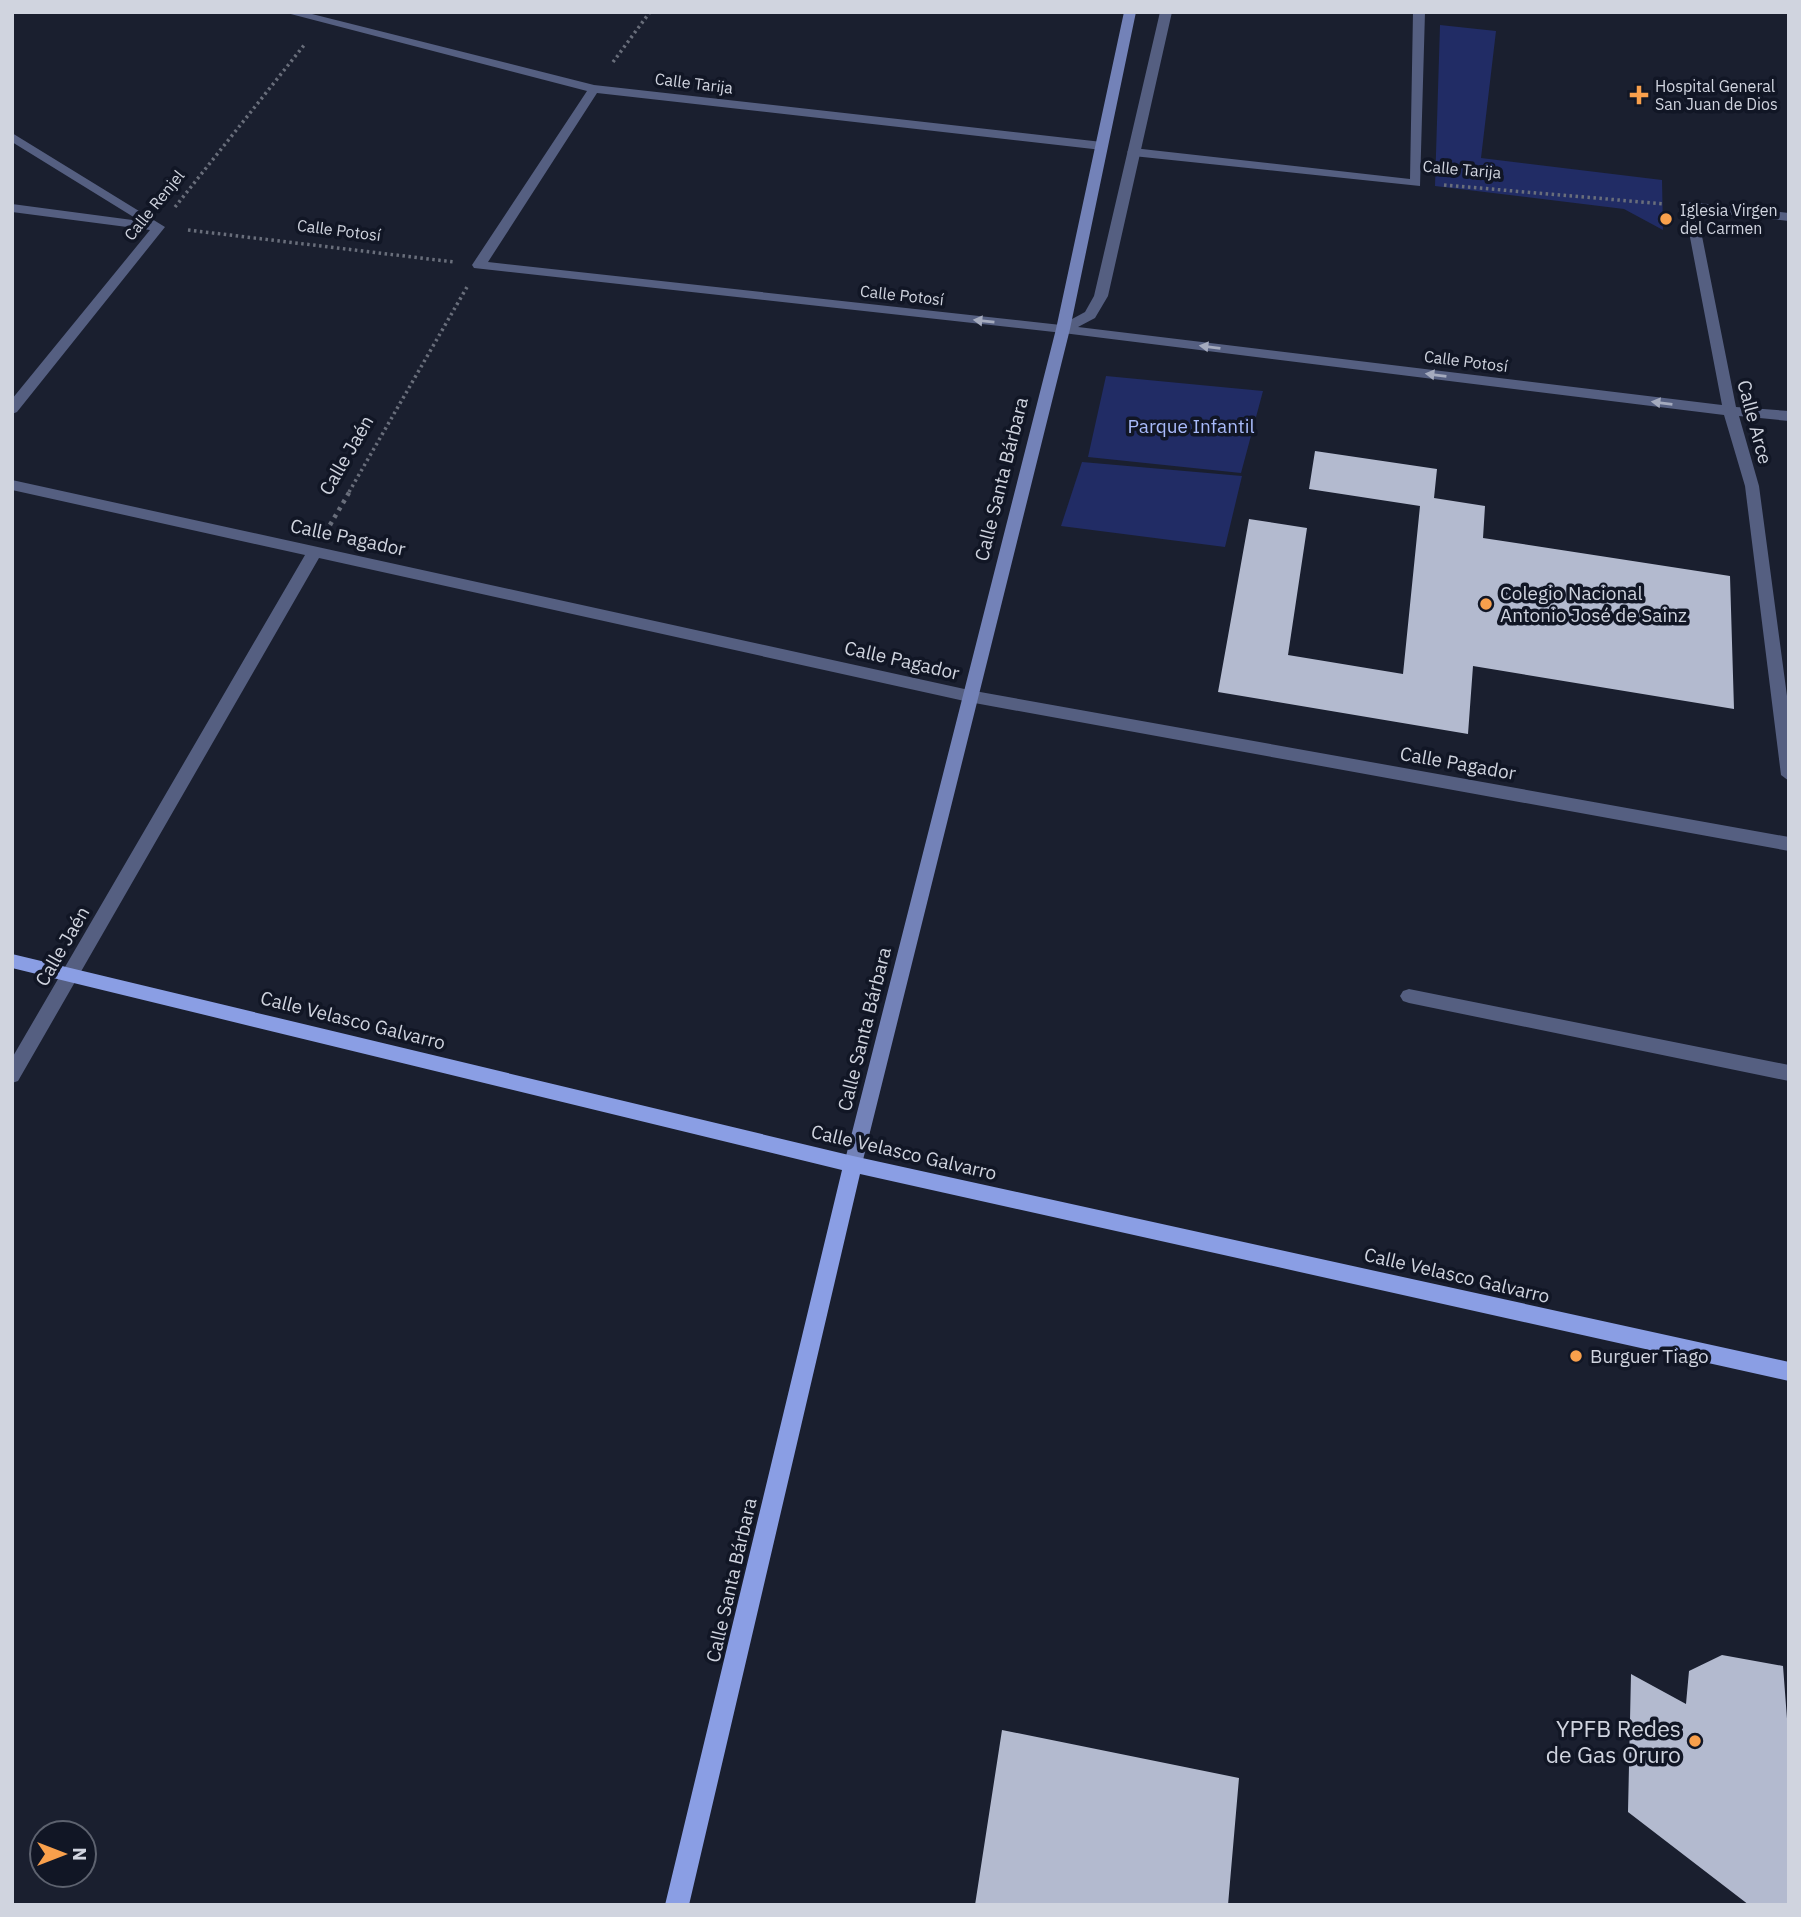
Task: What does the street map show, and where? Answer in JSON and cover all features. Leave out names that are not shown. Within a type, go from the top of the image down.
[{"type":"main road","name":"Calle Santa Bárbara","points":[[677,1905],[853,1164],[1063,329],[1130,12]]},
{"type":"main road","name":"Calle Velasco Galvarro","points":[[12,961],[853,1164],[1789,1372]]},
{"type":"street","name":"Calle Tarija","points":[[289,12],[323,23],[594,89],[1102,146]]},
{"type":"street","points":[[1063,329],[1090,315],[1101,296],[1166,12]]},
{"type":"street","points":[[1416,183],[1419,12]]},
{"type":"street","points":[[479,265],[594,89]]},
{"type":"street","points":[[12,137],[159,227]]},
{"type":"street","name":"Calle Tarija","points":[[1133,152],[1416,183]]},
{"type":"street","points":[[1690,206],[1789,217]]},
{"type":"street","name":"Calle Arce","points":[[1690,206],[1730,411],[1752,486],[1789,775]]},
{"type":"street","points":[[12,208],[159,227]]},
{"type":"street","name":"Calle Renjel","points":[[12,409],[159,227]]},
{"type":"street","name":"Calle Potosí","points":[[479,265],[1063,329],[1789,416]]},
{"type":"street","name":"Calle Pagador","points":[[12,485],[969,696],[1789,844]]},
{"type":"street","name":"Calle Jaén","points":[[12,1075],[315,551]]},
{"type":"street","points":[[1409,996],[1789,1073]]},
{"type":"path","points":[[594,89],[650,12]]},
{"type":"path","name":"Calle Renjel","points":[[159,227],[323,23]]},
{"type":"path","name":"Calle Tarija","points":[[1416,183],[1690,206]]},
{"type":"path","name":"Calle Potosí","points":[[159,227],[479,265]]},
{"type":"path","name":"Calle Jaén","points":[[315,551],[479,265]]},
{"type":"green space","points":[[1440,25],[1496,31],[1481,158],[1662,180],[1663,230],[1624,209],[1435,186]]},
{"type":"green space","name":"Parque Infantil","points":[[1106,376],[1263,391],[1241,473],[1088,457]]},
{"type":"green space","points":[[1082,462],[1242,476],[1225,547],[1061,526]]},
{"type":"building","points":[[1315,451],[1437,469],[1434,498],[1485,506],[1483,538],[1730,576],[1734,709],[1473,666],[1468,734],[1218,692],[1249,519],[1307,528],[1288,655],[1403,674],[1420,506],[1309,489]]},
{"type":"building","points":[[1722,1655],[1783,1666],[1789,1745],[1789,1905],[1749,1905],[1628,1812],[1631,1674],[1686,1704],[1689,1671]]},
{"type":"building","points":[[1002,1730],[1239,1778],[1228,1905],[975,1905]]},
{"type":"place","name":"Hospital General San Juan de Dios","points":[[1639,95]]},
{"type":"place","name":"Iglesia Virgen del Carmen","points":[[1666,219]]},
{"type":"place","name":"Colegio Nacional Antonio José de Sainz","points":[[1486,604]]},
{"type":"place","name":"Burguer Tiago","points":[[1576,1356]]},
{"type":"place","name":"YPFB Redes de Gas Oruro","points":[[1695,1741]]}]
